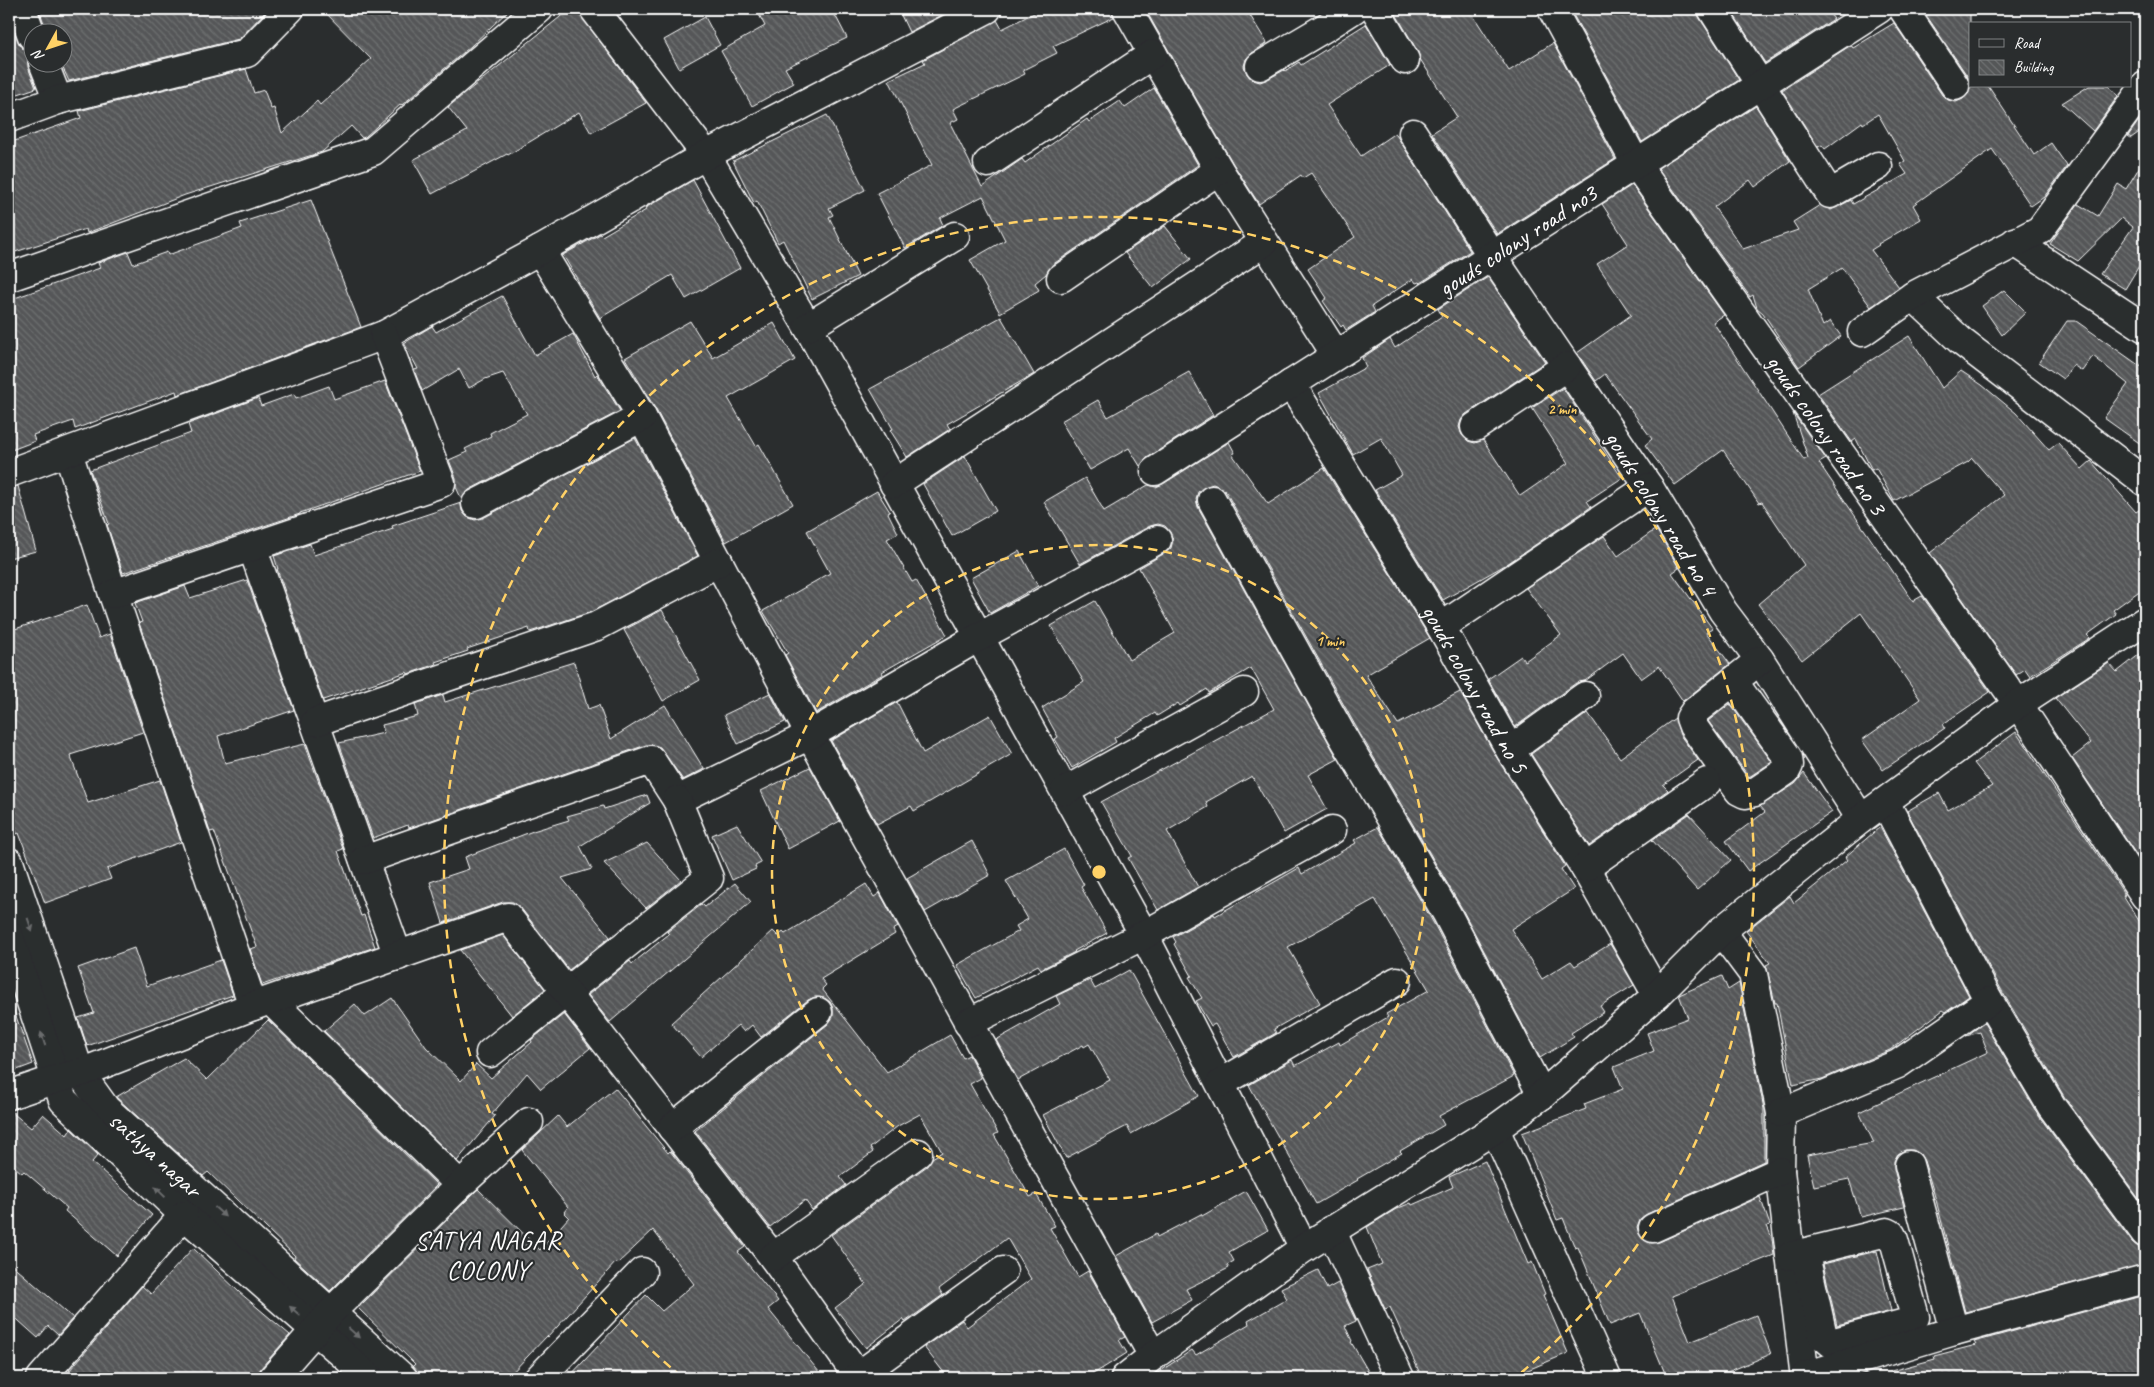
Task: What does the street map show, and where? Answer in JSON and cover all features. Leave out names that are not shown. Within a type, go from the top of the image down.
[{"type":"street","points":[[22,9],[27,22]]},
{"type":"street","points":[[9,118],[58,100],[247,53],[290,9]]},
{"type":"street","points":[[9,278],[373,151],[539,9]]},
{"type":"street","points":[[594,9],[706,155],[808,327],[978,638],[1144,935],[1304,1248]]},
{"type":"street","points":[[9,473],[384,336],[706,155],[987,9]]},
{"type":"street","points":[[1127,9],[1263,243],[1336,355]]},
{"type":"street","points":[[1260,66],[1321,18],[1354,9]]},
{"type":"street","points":[[1375,9],[1405,60]]},
{"type":"street","name":"gouds colony road no 3","points":[[1552,9],[1636,164],[2018,704],[2145,896]]},
{"type":"street","points":[[1712,9],[1830,194],[1878,166]]},
{"type":"street","name":"gouds colony road no3","points":[[1155,471],[1878,9]]},
{"type":"street","points":[[1903,9],[1954,86]]},
{"type":"street","points":[[988,163],[1153,54]]},
{"type":"street","points":[[47,72],[58,100]]},
{"type":"street","points":[[1862,332],[1913,296],[2040,230],[2144,91]]},
{"type":"street","name":"gouds colony road no 4","points":[[1413,133],[1492,256],[1649,487],[1723,611],[1760,660],[1860,819]]},
{"type":"street","points":[[1062,278],[1219,170]]},
{"type":"street","points":[[808,327],[955,236]]},
{"type":"street","points":[[2015,242],[2145,328]]},
{"type":"street","points":[[894,484],[1263,243]]},
{"type":"street","points":[[540,250],[642,417],[810,735],[1153,1356]]},
{"type":"street","points":[[1913,296],[1962,342],[2145,482]]},
{"type":"street","points":[[113,594],[441,483],[384,336]]},
{"type":"street","points":[[1475,427],[1567,366]]},
{"type":"street","name":"gouds colony road no 5","points":[[1291,384],[1441,627],[1510,750],[1585,868],[1657,995]]},
{"type":"street","points":[[476,504],[642,417]]},
{"type":"street","points":[[68,452],[113,594],[262,1004],[460,1185]]},
{"type":"street","points":[[1441,627],[1649,487]]},
{"type":"street","points":[[1212,500],[1342,735],[1447,914],[1542,1095]]},
{"type":"street","points":[[677,800],[810,735],[978,638],[1158,540]]},
{"type":"street","points":[[252,547],[398,956]]},
{"type":"street","points":[[315,722],[597,626],[719,562]]},
{"type":"street","points":[[1125,1378],[1304,1248],[1494,1129],[1542,1095],[1657,995],[1721,931],[1860,819],[2018,704],[2145,621]]},
{"type":"street","points":[[1733,682],[1788,758],[1789,765],[1786,772],[1754,792],[1745,794],[1739,791],[1693,726],[1690,718],[1694,712],[1760,660]]},
{"type":"street","points":[[1065,791],[1244,692]]},
{"type":"street","points":[[1510,750],[1585,696]]},
{"type":"street","points":[[1765,725],[1791,708]]},
{"type":"street","points":[[364,860],[651,760],[677,800],[709,878],[490,1053]]},
{"type":"street","points":[[1585,868],[1707,782]]},
{"type":"street","points":[[1885,802],[1989,1001],[2052,1107],[2145,1233]]},
{"type":"street","points":[[968,1023],[1144,935],[1332,830]]},
{"type":"street","name":"sathya nagar","points":[[9,862],[68,1076],[63,1100],[184,1215],[323,1321],[403,1378]]},
{"type":"street","points":[[9,1095],[68,1076],[508,916],[773,1257],[857,1378],[1004,1271]]},
{"type":"street","points":[[1721,931],[1753,974],[1780,1113],[1780,1171],[1797,1254],[1823,1336],[1831,1343],[1849,1351],[1954,1331],[2145,1279]]},
{"type":"street","name":"sathya nagar","points":[[9,935],[68,1076],[106,1109],[323,1321],[370,1378]]},
{"type":"street","points":[[1221,1083],[1397,981]]},
{"type":"street","points":[[1780,1113],[1898,1064],[1989,1001]]},
{"type":"street","points":[[672,1128],[818,1012]]},
{"type":"street","points":[[273,1378],[323,1321],[460,1185],[529,1122]]},
{"type":"street","points":[[1494,1129],[1607,1378]]},
{"type":"street","points":[[773,1257],[918,1153]]},
{"type":"street","points":[[1909,1165],[1954,1331]]},
{"type":"street","points":[[1653,1228],[1780,1171]]},
{"type":"street","points":[[41,1378],[184,1215]]},
{"type":"street","points":[[1331,1230],[1400,1378]]},
{"type":"street","points":[[1887,1232],[1891,1234],[1915,1317],[1909,1322],[1849,1351],[1805,1377],[1797,1254],[1887,1232]]},
{"type":"street","points":[[539,1378],[642,1272]]},
{"type":"building","points":[[49,9],[268,9],[239,39],[69,81],[65,72],[72,72],[72,22],[44,22],[40,12]]},
{"type":"building","points":[[322,9],[510,9],[471,46],[401,104],[365,137],[362,138],[351,126],[322,152],[185,195],[87,233],[86,229],[9,254],[9,143],[81,118],[79,111],[246,69],[254,93],[264,90],[271,109],[274,108],[282,133],[317,101],[320,105],[371,59]]},
{"type":"building","points":[[570,9],[576,9],[646,103],[591,133],[579,112],[508,155],[432,194],[413,160],[467,131],[448,107]]},
{"type":"building","points":[[756,9],[832,9],[847,38],[785,68],[794,83],[752,106],[721,51],[765,26]]},
{"type":"building","points":[[898,9],[954,9],[909,32]]},
{"type":"building","points":[[1042,9],[1111,9],[1114,17],[1053,46],[1057,53],[1023,70],[1025,74],[953,109],[958,119],[950,123],[982,187],[1022,159],[1025,163],[1087,119],[1089,122],[1120,101],[1125,108],[1154,88],[1198,165],[1052,265],[1046,274],[1035,283],[1039,290],[1000,313],[970,260],[1005,240],[983,196],[940,218],[943,225],[905,248],[877,193],[932,165],[889,80],[925,63],[923,60],[997,20],[1002,29]]},
{"type":"building","points":[[1145,9],[1246,9],[1267,43],[1246,59],[1244,66],[1247,74],[1253,80],[1260,82],[1285,71],[1299,62],[1301,65],[1366,24],[1390,65],[1327,105],[1361,156],[1395,133],[1470,251],[1420,283],[1416,283],[1413,279],[1372,306],[1375,312],[1346,330],[1343,325],[1341,327],[1323,301],[1327,298],[1308,269],[1355,237],[1311,173],[1303,178],[1301,175],[1259,204],[1232,162]]},
{"type":"building","points":[[1393,9],[1469,9],[1509,71],[1553,43],[1615,159],[1497,234],[1432,133],[1457,117],[1420,59],[1418,52]]},
{"type":"building","points":[[1570,9],[1697,9],[1699,17],[1739,80],[1642,142]]},
{"type":"building","points":[[1730,9],[1826,9],[1834,19],[1765,63]]},
{"type":"building","points":[[1922,9],[1970,9],[1969,80]]},
{"type":"building","points":[[705,17],[720,45],[679,68],[664,40]]},
{"type":"building","points":[[1894,23],[1942,95],[1948,100],[1956,102],[1963,99],[1969,93],[1970,88],[1989,88],[2034,155],[2051,143],[2067,166],[2044,197],[2031,206],[1992,149],[1913,205],[1921,219],[1871,250],[1899,287],[1871,307],[1842,268],[1808,289],[1823,326],[1830,321],[1841,336],[1799,367],[1763,313],[1757,308],[1753,295],[1750,297],[1658,168],[1756,106],[1790,161],[1755,187],[1750,180],[1714,207],[1743,249],[1798,230],[1793,222],[1820,205],[1831,210],[1851,200],[1853,204],[1907,174],[1900,164],[1905,161],[1878,114],[1863,124],[1862,122],[1825,149],[1822,145],[1818,147],[1782,90],[1851,45],[1853,48]]},
{"type":"building","points":[[11,24],[22,48],[22,72],[30,72],[36,88],[9,97],[9,25]]},
{"type":"building","points":[[2086,88],[2111,88],[2118,96],[2093,131],[2062,103]]},
{"type":"building","points":[[827,115],[865,190],[829,208],[833,215],[829,217],[858,276],[812,299],[783,240],[778,243],[757,201],[754,203],[733,161]]},
{"type":"building","points":[[2140,119],[2145,124],[2145,128],[2131,138],[2128,136]]},
{"type":"building","points":[[2145,158],[2145,256],[2125,289],[2100,274],[2133,227],[2122,218],[2078,261],[2050,244],[2078,204],[2098,216],[2118,184],[2126,189]]},
{"type":"building","points":[[693,180],[740,268],[686,299],[672,275],[600,318],[563,255],[600,234],[602,236]]},
{"type":"building","points":[[1632,185],[1724,315],[1713,322],[1804,460],[1808,458],[1793,413],[1826,459],[1819,463],[1913,601],[1922,596],[1990,692],[1943,724],[1945,728],[1883,770],[1862,740],[1920,699],[1861,613],[1802,660],[1758,604],[1804,565],[1762,502],[1759,503],[1723,450],[1675,485],[1645,445],[1652,439],[1605,374],[1596,381],[1577,353],[1631,315],[1597,264],[1628,244],[1602,204]]},
{"type":"building","points":[[311,200],[361,327],[177,395],[176,391],[75,429],[73,421],[33,435],[35,441],[9,451],[9,300],[100,268],[98,263],[128,252],[133,264],[167,252],[168,255],[242,228],[240,223]]},
{"type":"building","points":[[1165,226],[1191,259],[1153,288],[1125,253]]},
{"type":"building","points":[[1488,277],[1545,362],[1466,414],[1461,420],[1459,427],[1462,435],[1468,441],[1475,443],[1483,440],[1520,496],[1568,463],[1532,408],[1563,388],[1622,478],[1587,501],[1591,507],[1507,564],[1443,600],[1375,490],[1402,475],[1381,438],[1353,454],[1319,393],[1366,367],[1362,358],[1390,339],[1395,348],[1442,316],[1438,309]]},
{"type":"building","points":[[2004,290],[2026,312],[2002,335],[1982,306]]},
{"type":"building","points":[[502,296],[535,355],[573,334],[595,376],[597,374],[620,411],[469,490],[462,500],[456,487],[456,478],[449,460],[467,452],[465,449],[491,436],[490,433],[527,414],[503,373],[485,379],[469,388],[459,369],[422,391],[414,370],[418,369],[404,343],[432,326],[436,332]]},
{"type":"building","points":[[1001,317],[1034,374],[947,424],[950,429],[907,457],[890,430],[893,429],[870,389]]},
{"type":"building","points":[[690,321],[713,358],[774,323],[795,360],[728,398],[756,446],[759,444],[793,504],[726,542],[656,410],[625,358]]},
{"type":"building","points":[[2067,321],[2076,321],[2140,366],[2145,359],[2145,447],[2104,418],[2128,384],[2093,356],[2082,371],[2073,365],[2063,379],[2039,362]]},
{"type":"building","points":[[1909,336],[1942,388],[1961,371],[1982,385],[2016,413],[2049,450],[2058,443],[2082,469],[2091,461],[2136,512],[2145,506],[2145,587],[2113,610],[2116,614],[2087,635],[2090,638],[2030,676],[2025,669],[2016,675],[1930,553],[2004,495],[1972,458],[1968,462],[1894,501],[1876,468],[1872,470],[1856,439],[1852,442],[1818,394]]},
{"type":"building","points":[[1189,372],[1213,415],[1147,458],[1140,466],[1129,448],[1090,470],[1061,421],[1098,400],[1108,417]]},
{"type":"building","points":[[385,381],[420,471],[300,514],[123,573],[107,525],[109,524],[90,470],[191,433],[188,424],[258,398],[261,406],[294,394],[296,398],[329,386],[334,399]]},
{"type":"building","points":[[635,438],[698,556],[591,612],[530,632],[529,628],[467,649],[468,651],[435,662],[436,664],[408,674],[407,672],[323,700],[274,556],[310,544],[314,555],[393,529],[392,526],[461,503],[462,511],[467,517],[475,520],[483,518]]},
{"type":"building","points":[[1229,442],[1235,453],[1232,454],[1268,504],[1324,468],[1430,638],[1366,675],[1398,724],[1460,692],[1497,758],[1565,866],[1561,869],[1574,889],[1511,929],[1542,979],[1571,961],[1575,966],[1610,944],[1634,985],[1600,1006],[1604,1012],[1571,1033],[1574,1037],[1540,1058],[1461,907],[1356,727],[1226,492],[1220,487],[1213,484],[1204,487],[1198,492],[1196,499],[1198,507],[1338,759],[1308,775],[1327,809],[1284,833],[1252,776],[1206,802],[1208,807],[1167,831],[1198,887],[1158,910],[1128,858],[1132,856],[1101,802],[1274,709],[1251,668],[1209,693],[1207,689],[1180,706],[1178,703],[1157,716],[1155,713],[1114,738],[1116,742],[1072,768],[1055,739],[1058,737],[1042,708],[1084,682],[1051,626],[1095,601],[1129,660],[1175,633],[1139,568],[1165,553],[1171,548],[1173,540],[1165,526],[1158,524],[1150,526],[1080,564],[1044,502],[1085,478],[1104,511],[1148,485],[1156,487],[1163,484]]},
{"type":"building","points":[[965,456],[996,511],[952,536],[923,484]]},
{"type":"building","points":[[18,486],[36,551],[9,558],[9,488]]},
{"type":"building","points":[[877,491],[890,512],[888,513],[898,533],[887,539],[912,582],[916,580],[947,635],[816,713],[785,655],[788,653],[763,611],[830,573],[807,531]]},
{"type":"building","points":[[1656,529],[1679,568],[1672,573],[1712,628],[1706,632],[1730,664],[1683,701],[1659,666],[1641,679],[1623,653],[1585,681],[1576,683],[1515,727],[1488,679],[1521,656],[1525,661],[1561,635],[1526,588],[1604,536],[1618,556]]},
{"type":"building","points":[[1019,551],[1038,586],[990,613],[971,578]]},
{"type":"building","points":[[247,580],[294,710],[218,736],[225,763],[305,744],[343,849],[338,851],[361,916],[364,915],[375,947],[262,985],[250,949],[257,947],[214,831],[210,832],[139,623],[142,622],[135,603],[185,586],[190,598]]},
{"type":"building","points":[[87,605],[99,638],[110,634],[143,732],[70,755],[88,803],[160,780],[181,842],[107,869],[111,879],[45,903],[9,811],[9,631]]},
{"type":"building","points":[[662,610],[700,680],[663,701],[624,630]]},
{"type":"building","points":[[2145,650],[2145,868],[2072,758],[2091,743],[2055,698],[2109,663],[2117,672]]},
{"type":"building","points":[[574,662],[588,709],[599,705],[611,739],[665,705],[704,769],[683,780],[660,747],[646,745],[409,828],[408,825],[373,838],[339,743],[384,733],[382,725],[418,716],[415,704],[443,695],[445,702]]},
{"type":"building","points":[[770,693],[785,722],[738,744],[724,715]]},
{"type":"building","points":[[897,702],[923,753],[990,715],[1012,754],[914,811],[911,806],[877,824],[831,741]]},
{"type":"building","points":[[1730,704],[1772,762],[1749,777],[1708,721]]},
{"type":"building","points":[[1588,713],[1620,758],[1675,718],[1680,735],[1698,760],[1663,785],[1668,790],[1589,846],[1531,754]]},
{"type":"building","points":[[2016,732],[2125,895],[2123,896],[2145,930],[2145,1207],[2065,1098],[2003,993],[1907,811],[1939,793],[1948,810],[1992,786],[1974,763]]},
{"type":"building","points":[[810,767],[840,821],[788,849],[761,791]]},
{"type":"building","points":[[1804,773],[1832,812],[1748,871],[1726,841],[1765,812],[1760,806],[1795,784]]},
{"type":"building","points":[[647,795],[650,803],[580,846],[592,869],[562,878],[610,937],[569,970],[520,907],[513,902],[503,902],[443,923],[430,882],[469,869],[465,857],[533,831],[569,820],[567,816],[603,806],[604,809]]},
{"type":"building","points":[[1689,814],[1731,860],[1697,890],[1652,840]]},
{"type":"building","points":[[737,824],[761,863],[755,866],[756,869],[732,880],[712,835]]},
{"type":"building","points":[[1378,827],[1433,922],[1514,1076],[1439,1116],[1444,1125],[1400,1151],[1402,1153],[1316,1204],[1249,1085],[1292,1060],[1295,1066],[1339,1042],[1340,1045],[1388,1017],[1386,1014],[1429,990],[1375,899],[1288,947],[1320,1003],[1274,1029],[1276,1033],[1234,1057],[1215,1024],[1211,1026],[1196,1001],[1202,998],[1189,977],[1192,976],[1174,944],[1176,942],[1173,937],[1214,914],[1215,916],[1299,868],[1302,874],[1356,843],[1354,840]]},
{"type":"building","points":[[1880,827],[1969,996],[1946,1012],[1943,1010],[1890,1050],[1822,1079],[1793,1085],[1777,1003],[1775,1003],[1766,965],[1770,963],[1746,931],[1790,896],[1794,903],[1847,860],[1845,857]]},
{"type":"building","points":[[972,841],[990,875],[925,912],[907,878]]},
{"type":"building","points":[[647,843],[681,880],[646,908],[604,863]]},
{"type":"building","points":[[1064,849],[1084,885],[1081,887],[1107,933],[1041,969],[1038,965],[976,998],[957,965],[1019,931],[1016,926],[1028,919],[1006,881]]},
{"type":"building","points":[[735,883],[751,902],[610,1022],[588,995],[630,961],[632,964],[669,934],[667,932],[702,904],[705,907]]},
{"type":"building","points":[[866,884],[874,897],[880,893],[898,927],[893,930],[895,934],[821,979],[826,985],[822,989],[887,1072],[950,1035],[963,1058],[969,1055],[981,1078],[970,1084],[998,1133],[994,1135],[1030,1197],[1036,1194],[1055,1226],[1050,1228],[1078,1277],[1088,1271],[1125,1337],[1119,1340],[1127,1353],[1087,1378],[948,1378],[924,1347],[962,1320],[967,1327],[1031,1279],[1007,1238],[939,1289],[943,1295],[905,1322],[903,1319],[866,1348],[835,1308],[866,1284],[831,1235],[927,1166],[932,1158],[942,1152],[920,1114],[898,1126],[870,1148],[873,1152],[840,1177],[846,1185],[812,1210],[805,1200],[770,1227],[695,1131],[828,1024],[833,1017],[833,1009],[830,1002],[824,998],[815,997],[808,1000],[761,1037],[752,1025],[744,1032],[738,1025],[701,1057],[671,1023],[773,931],[778,936],[783,932],[785,934]]},
{"type":"building","points":[[503,935],[545,989],[512,1016],[460,950]]},
{"type":"building","points":[[134,948],[147,986],[221,960],[233,995],[87,1046],[78,1018],[94,1013],[78,968]]},
{"type":"building","points":[[1129,970],[1199,1096],[1131,1134],[1127,1126],[1066,1158],[1043,1115],[1110,1080],[1089,1044],[1084,1047],[1083,1045],[1018,1080],[996,1040],[1060,1004],[1056,996],[1090,980],[1095,989]]},
{"type":"building","points":[[1722,976],[1728,990],[1739,983],[1764,1109],[1764,1161],[1647,1214],[1640,1219],[1637,1227],[1639,1234],[1644,1240],[1651,1243],[1659,1242],[1760,1197],[1770,1225],[1767,1226],[1772,1238],[1774,1255],[1672,1296],[1690,1342],[1756,1315],[1771,1354],[1713,1378],[1667,1378],[1640,1313],[1610,1325],[1578,1247],[1575,1248],[1563,1218],[1557,1220],[1522,1133],[1586,1109],[1584,1104],[1623,1089],[1614,1067],[1654,1051],[1647,1033],[1688,1018],[1679,995]]},
{"type":"building","points":[[392,998],[426,1047],[461,1081],[476,1064],[491,1078],[532,1042],[531,1040],[564,1014],[590,1048],[541,1089],[527,1073],[492,1114],[495,1116],[457,1161],[324,1031],[355,1004],[365,1016]]},
{"type":"building","points":[[9,1005],[12,1005],[33,1064],[9,1073]]},
{"type":"building","points":[[268,1020],[437,1185],[330,1291],[294,1258],[295,1256],[208,1172],[203,1176],[116,1097],[184,1058],[207,1080]]},
{"type":"building","points":[[1984,1023],[2039,1116],[2132,1242],[2138,1247],[2145,1248],[2145,1264],[1965,1312],[1936,1200],[1920,1154],[1913,1150],[1905,1150],[1898,1154],[1894,1161],[1894,1169],[1904,1207],[1861,1217],[1849,1179],[1814,1186],[1807,1155],[1874,1143],[1859,1112],[1988,1052],[1980,1032],[1966,1036]]},
{"type":"building","points":[[615,1088],[668,1153],[670,1151],[745,1247],[738,1252],[778,1301],[768,1309],[824,1378],[568,1378],[646,1295],[662,1311],[694,1284],[653,1230],[617,1264],[616,1262],[548,1337],[507,1378],[422,1378],[413,1366],[415,1364],[358,1308],[478,1189],[540,1250],[569,1217],[564,1212],[568,1207],[522,1150],[558,1116],[567,1127]]},
{"type":"building","points":[[9,1110],[31,1128],[43,1114],[67,1135],[71,1129],[98,1155],[92,1162],[152,1215],[117,1256],[65,1211],[67,1208],[24,1171],[22,1173],[9,1162]]},
{"type":"building","points":[[1485,1161],[1528,1264],[1532,1262],[1545,1294],[1543,1295],[1568,1353],[1509,1378],[1504,1378],[1500,1370],[1483,1378],[1422,1378],[1390,1307],[1385,1309],[1367,1270],[1382,1264],[1367,1227],[1396,1209],[1411,1203],[1412,1205],[1453,1187],[1449,1177]]},
{"type":"building","points":[[1246,1191],[1268,1230],[1229,1252],[1234,1261],[1227,1265],[1229,1268],[1186,1289],[1192,1300],[1152,1322],[1116,1256],[1156,1234],[1157,1237],[1201,1214],[1202,1216]]},
{"type":"building","points":[[193,1248],[239,1292],[290,1335],[261,1368],[256,1378],[63,1378],[142,1286],[151,1294]]},
{"type":"building","points":[[1877,1251],[1891,1311],[1837,1325],[1823,1264]]},
{"type":"building","points":[[9,1262],[73,1318],[58,1335],[48,1326],[38,1338],[9,1312]]},
{"type":"building","points":[[1318,1270],[1327,1289],[1338,1283],[1356,1321],[1345,1326],[1351,1342],[1372,1378],[1150,1378],[1192,1350],[1196,1355],[1249,1324],[1248,1321],[1287,1299],[1281,1288]]},
{"type":"building","points":[[2145,1295],[2145,1378],[1892,1378],[1891,1371],[1935,1359],[1934,1356],[1976,1345],[1974,1342]]},
{"type":"district","name":"SATYA NAGAR COLONY","points":[[488,1255]]}]
